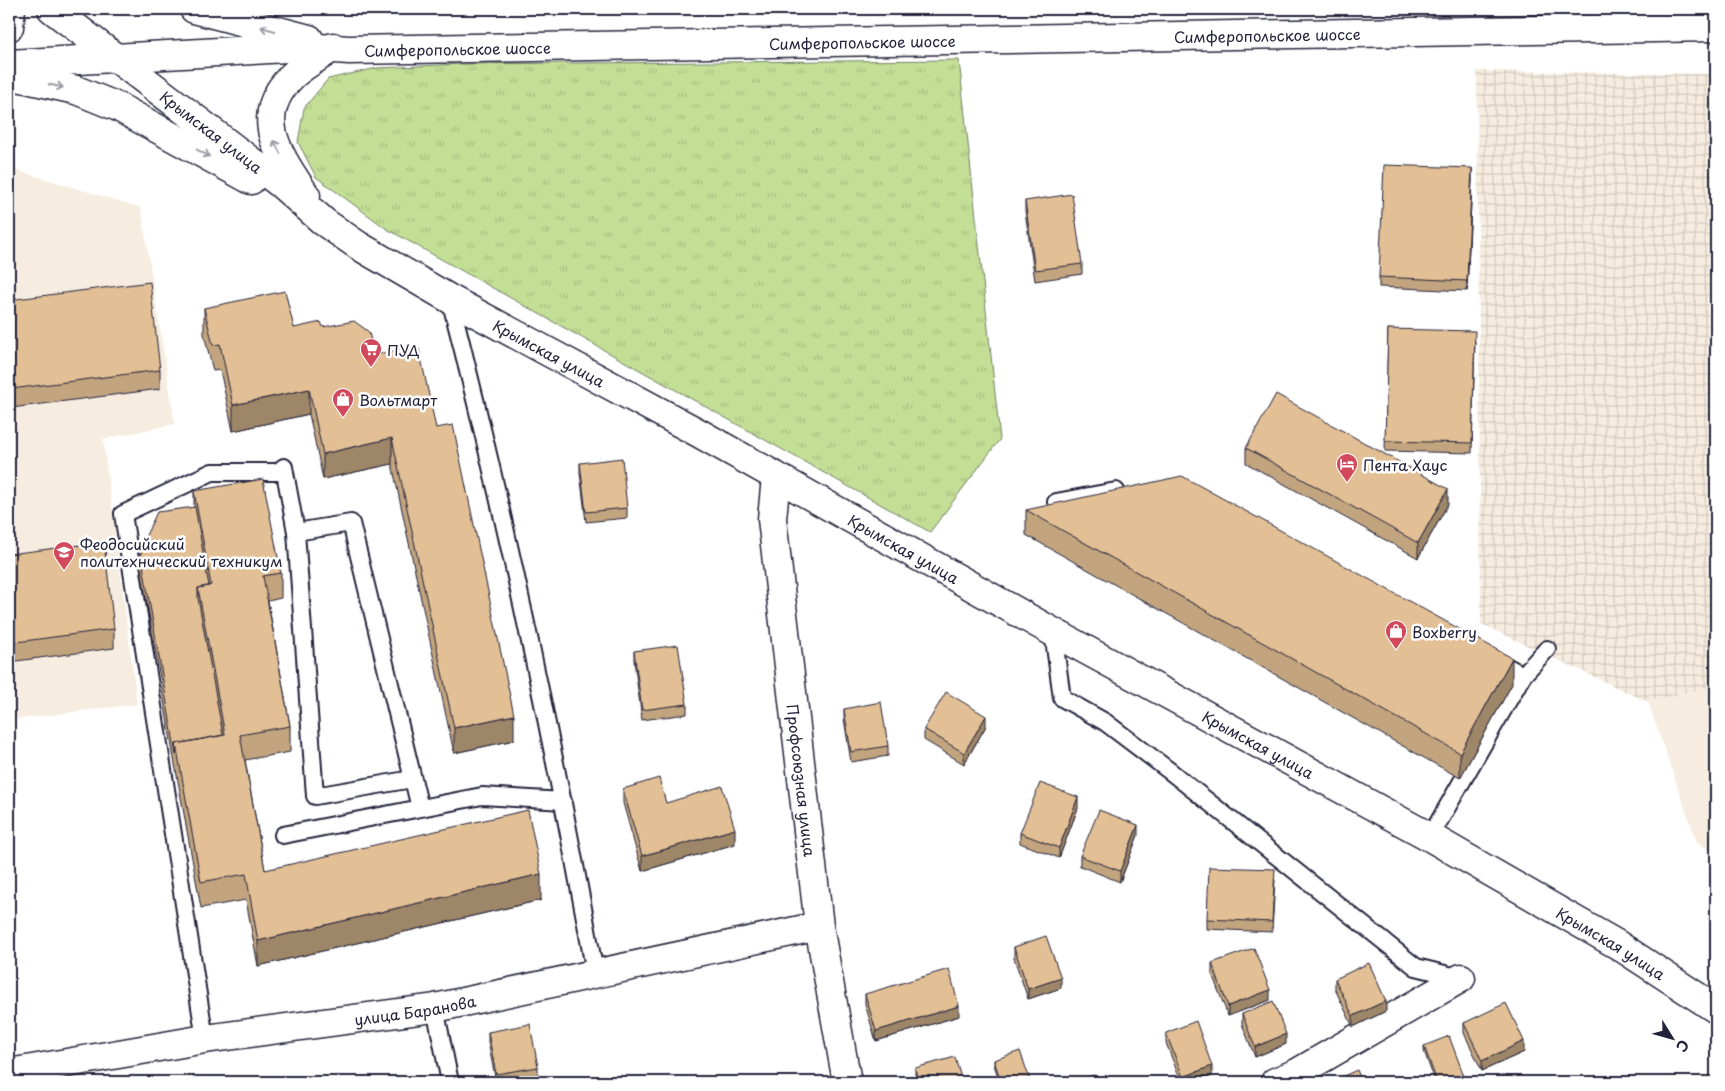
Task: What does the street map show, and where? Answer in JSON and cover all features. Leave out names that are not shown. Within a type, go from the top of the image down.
[{"type":"main road","points":[[9,27],[11,9]]},
{"type":"main road","name":"Крымская улица","points":[[52,9],[282,186],[322,220],[359,246],[450,299],[776,477],[1053,632],[1430,837],[1618,945],[1716,1009]]},
{"type":"main road","points":[[194,9],[341,49]]},
{"type":"main road","name":"Симферопольское шоссе","points":[[9,64],[112,56],[341,49],[1716,27]]},
{"type":"main road","points":[[322,220],[273,140],[270,114],[277,93],[293,75],[341,49]]},
{"type":"main road","points":[[9,76],[76,90],[118,107],[322,220]]},
{"type":"main road","name":"Профсоюзная улица","points":[[776,477],[772,519],[819,926],[847,1082]]},
{"type":"main road","name":"улица Баранова","points":[[9,1072],[205,1039],[435,1008],[819,926]]},
{"type":"main road","points":[[1291,1079],[1461,978]]},
{"type":"lane","points":[[450,299],[481,421],[563,800],[595,973]]},
{"type":"lane","points":[[205,1039],[123,514],[212,472],[278,472],[284,467],[296,532],[315,796],[412,779]]},
{"type":"lane","points":[[1056,502],[1134,488]]},
{"type":"lane","points":[[296,532],[351,523],[420,808]]},
{"type":"lane","points":[[1053,632],[1062,698],[1105,722],[1157,761],[1416,967],[1461,978]]},
{"type":"lane","points":[[1430,837],[1523,675],[1547,649]]},
{"type":"lane","points":[[1480,652],[1523,675]]},
{"type":"lane","points":[[283,835],[482,796],[563,800]]},
{"type":"lane","points":[[435,1008],[450,1082]]},
{"type":"shaded area","points":[[1477,71],[1716,74],[1716,685],[1648,702],[1481,624]]},
{"type":"shaded area","name":"Феодосийский политехнический техникум","points":[[9,168],[141,208],[175,424],[103,439],[137,704],[9,720]]},
{"type":"shaded area","points":[[1716,685],[1716,854],[1697,842],[1648,702]]},
{"type":"green space","points":[[959,60],[1000,439],[930,532],[387,229],[316,177],[298,142],[304,108],[328,79],[377,68],[463,64]]},
{"type":"building","points":[[1384,165],[1472,168],[1467,281],[1379,277]]},
{"type":"building","points":[[1072,194],[1082,264],[1035,270],[1025,201]]},
{"type":"building","points":[[150,282],[160,370],[11,389],[9,379],[9,300]]},
{"type":"building","points":[[285,291],[294,328],[321,322],[323,327],[354,321],[369,332],[374,355],[411,347],[419,349],[436,428],[453,425],[514,715],[454,728],[392,438],[323,454],[309,389],[233,405],[220,344],[213,345],[204,308]]},
{"type":"building","points":[[1388,329],[1475,331],[1472,443],[1385,441]]},
{"type":"building","name":"Пента Хаус","points":[[1276,394],[1448,489],[1418,543],[1246,448]]},
{"type":"building","points":[[622,458],[627,508],[586,512],[580,463]]},
{"type":"building","points":[[1182,476],[1512,658],[1460,753],[1026,510]]},
{"type":"building","points":[[263,479],[281,573],[263,576],[290,726],[240,735],[265,870],[528,810],[541,874],[258,941],[246,874],[201,882],[176,744],[225,735],[198,588],[211,585],[194,491]]},
{"type":"building","points":[[195,507],[209,586],[198,588],[198,598],[223,735],[176,744],[176,755],[140,548],[157,512]]},
{"type":"building","points":[[104,542],[114,629],[9,643],[9,554]]},
{"type":"building","points":[[678,645],[687,704],[642,710],[634,651]]},
{"type":"building","points":[[946,692],[986,716],[964,753],[924,729]]},
{"type":"building","points":[[881,702],[888,746],[851,752],[844,709]]},
{"type":"building","points":[[659,778],[666,803],[722,786],[735,829],[642,856],[623,789]]},
{"type":"building","points":[[1040,783],[1078,797],[1059,848],[1020,833]]},
{"type":"building","points":[[1099,810],[1138,825],[1120,871],[1080,856]]},
{"type":"building","points":[[1209,867],[1275,869],[1272,922],[1207,919]]},
{"type":"building","points":[[1046,936],[1061,978],[1028,989],[1014,947]]},
{"type":"building","points":[[1254,948],[1270,990],[1228,1006],[1212,963]]},
{"type":"building","points":[[1369,963],[1386,1001],[1353,1016],[1335,979]]},
{"type":"building","points":[[949,969],[959,1006],[876,1031],[865,994]]},
{"type":"building","points":[[1273,1001],[1286,1034],[1255,1047],[1242,1014]]},
{"type":"building","points":[[1506,1003],[1524,1041],[1482,1061],[1464,1023]]},
{"type":"building","points":[[1196,1021],[1212,1066],[1183,1077],[1166,1033]]},
{"type":"building","points":[[530,1024],[538,1067],[496,1074],[488,1032]]},
{"type":"building","points":[[1449,1036],[1464,1076],[1446,1082],[1437,1082],[1424,1046]]},
{"type":"building","points":[[1020,1051],[1030,1080],[1023,1082],[1001,1082],[994,1060]]},
{"type":"building","points":[[955,1057],[962,1082],[918,1082],[915,1068]]},
{"type":"building","points":[[1357,1070],[1362,1082],[1330,1082]]},
{"type":"building","points":[[1094,1075],[1096,1082],[1071,1082]]},
{"type":"building","points":[[395,1077],[397,1082],[372,1082]]},
{"type":"place","name":"ПУД","points":[[371,368]]},
{"type":"place","name":"Вольтмарт","points":[[343,418]]},
{"type":"place","name":"Пента Хаус","points":[[1347,483]]},
{"type":"place","name":"Феодосийский политехнический техникум","points":[[64,571]]},
{"type":"place","name":"Boxberry","points":[[1396,650]]}]
